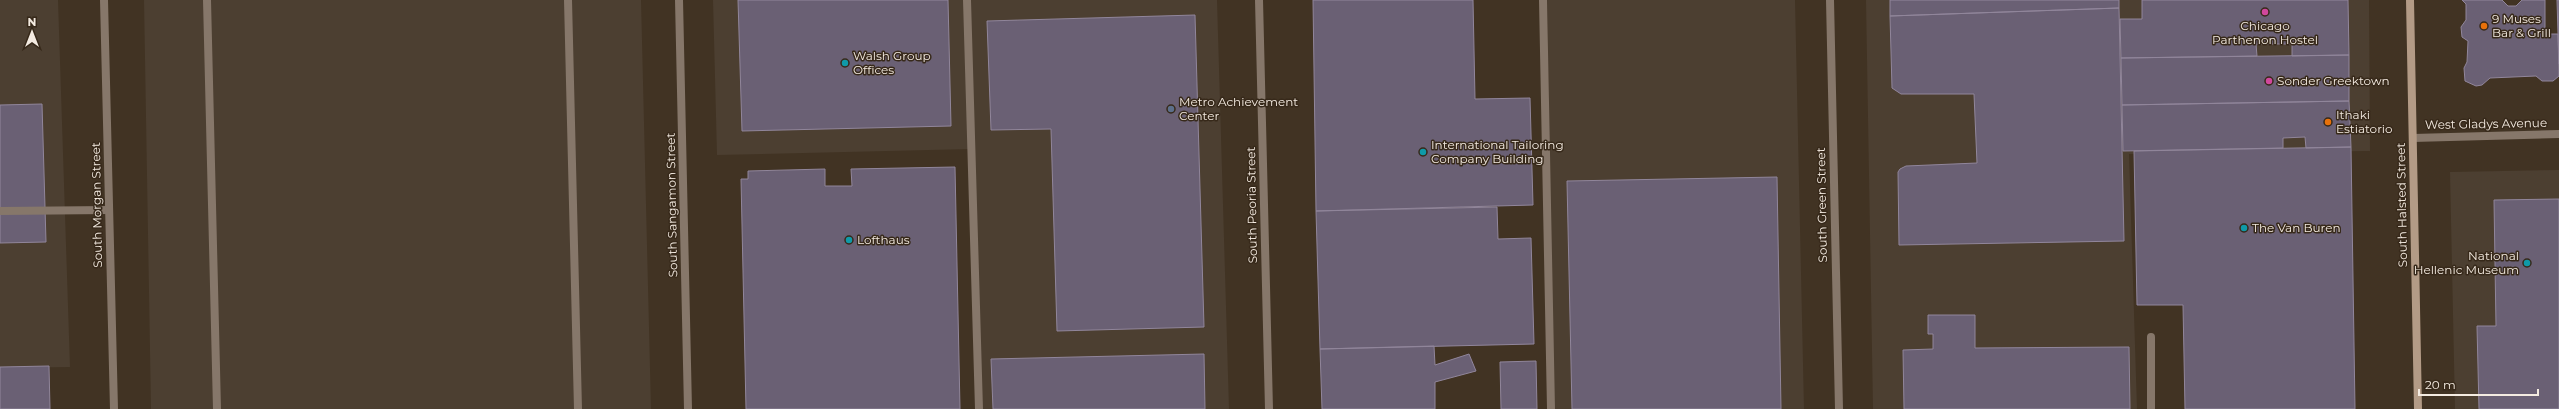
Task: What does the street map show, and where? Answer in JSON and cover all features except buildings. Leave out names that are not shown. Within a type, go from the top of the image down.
[{"type":"main road","name":"South Halsted Street","points":[[2410,0],[2418,409]]},
{"type":"street","name":"South Morgan Street","points":[[104,0],[114,409]]},
{"type":"street","points":[[207,0],[217,409]]},
{"type":"street","points":[[568,0],[578,409]]},
{"type":"street","name":"South Sangamon Street","points":[[679,0],[688,409]]},
{"type":"street","points":[[967,0],[979,409]]},
{"type":"street","name":"South Peoria Street","points":[[1259,0],[1269,409]]},
{"type":"street","points":[[1543,0],[1551,409]]},
{"type":"street","name":"South Green Street","points":[[1830,0],[1839,409]]},
{"type":"street","name":"West Gladys Avenue","points":[[2413,138],[2559,134]]},
{"type":"street","points":[[0,211],[109,210]]},
{"type":"street","points":[[2151,337],[2151,409]]},
{"type":"shaded area","points":[[0,0],[58,0],[70,367],[0,368]]},
{"type":"shaded area","points":[[144,0],[641,0],[651,409],[151,409]]},
{"type":"shaded area","points":[[713,0],[1217,0],[1229,409],[979,409],[971,149],[717,155]]},
{"type":"shaded area","points":[[1547,0],[1795,0],[1804,409],[1553,409]]},
{"type":"shaded area","points":[[1866,0],[2369,0],[2370,151],[2129,154],[2137,409],[1873,409]]},
{"type":"shaded area","points":[[2559,170],[2559,409],[2455,409],[2450,172]]},
{"type":"place","name":"Chicago Parthenon Hostel","points":[[2265,12]]},
{"type":"place","name":"9 Muses Bar & Grill","points":[[2484,26]]},
{"type":"place","name":"Walsh Group Offices","points":[[845,63]]},
{"type":"place","name":"Sonder Greektown","points":[[2269,81]]},
{"type":"place","name":"Metro Achievement Center","points":[[1171,109]]},
{"type":"place","name":"Ithaki Estiatorio","points":[[2328,122]]},
{"type":"place","name":"International Tailoring Company Building","points":[[1423,152]]},
{"type":"place","name":"The Van Buren","points":[[2244,228]]},
{"type":"place","name":"Lofthaus","points":[[849,240]]},
{"type":"place","name":"National Hellenic Museum","points":[[2527,263]]}]
